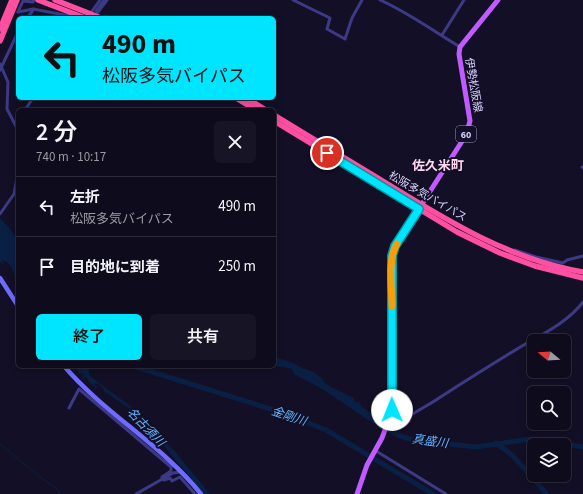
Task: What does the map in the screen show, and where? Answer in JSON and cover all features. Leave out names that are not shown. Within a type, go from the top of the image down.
[{"type":"highway","points":[[0,29],[12,0]]},
{"type":"highway","points":[[0,41],[17,0]]},
{"type":"highway","points":[[38,0],[77,15]]},
{"type":"highway","points":[[55,0],[96,15]]},
{"type":"highway","points":[[247,103],[261,108]]},
{"type":"highway","name":"松阪多気バイパス","points":[[276,116],[457,232],[500,253],[535,266],[583,278]]},
{"type":"highway","name":"松阪多気バイパス","points":[[276,122],[420,207],[502,248],[538,261],[583,272]]},
{"type":"main road","name":"伊勢松阪線","points":[[357,494],[367,465],[376,451],[392,410],[392,256],[395,246],[469,129],[469,110],[459,54],[460,47],[498,0]]},
{"type":"main road","points":[[0,278],[16,303]]},
{"type":"main road","points":[[66,368],[83,387],[118,418],[172,462],[201,494]]},
{"type":"street","points":[[34,0],[34,2],[22,1],[18,12],[34,9],[70,16]]},
{"type":"street","points":[[96,15],[100,0]]},
{"type":"street","points":[[96,15],[105,0]]},
{"type":"street","points":[[293,0],[330,18],[327,29],[345,38],[352,18],[362,0]]},
{"type":"street","points":[[380,0],[393,6],[460,47]]},
{"type":"street","points":[[442,35],[464,0]]},
{"type":"street","points":[[29,16],[34,9]]},
{"type":"street","points":[[16,36],[0,67],[8,84],[7,109],[16,124]]},
{"type":"street","points":[[0,213],[13,195],[16,182]]},
{"type":"street","points":[[476,235],[481,235],[536,257],[563,264],[567,260],[583,256]]},
{"type":"street","points":[[389,419],[399,424],[408,416],[438,399],[475,374],[554,327],[571,314],[583,302]]},
{"type":"street","points":[[69,408],[79,389],[171,467],[171,471],[162,477],[162,479]]},
{"type":"street","points":[[110,416],[118,418],[120,424]]},
{"type":"street","points":[[376,451],[446,494]]},
{"type":"street","points":[[136,494],[173,473],[181,472]]},
{"type":"street","points":[[162,479],[164,480],[170,478],[172,481],[180,477],[195,494]]},
{"type":"water","points":[[0,218],[11,230],[16,239],[16,280],[9,264],[2,260],[4,265],[0,262]]},
{"type":"water","points":[[276,358],[294,363],[331,387],[354,398],[354,401],[357,403],[359,401],[361,406],[386,424],[383,430],[324,390],[294,374],[291,367],[276,363]]},
{"type":"water","points":[[75,368],[86,368],[89,370],[91,377],[133,408],[178,455],[175,458],[130,409],[104,391],[98,384],[94,384],[99,389],[91,384],[86,377],[81,380],[84,374],[79,373]]},
{"type":"waterway","name":"真盛川","points":[[276,363],[291,366]]},
{"type":"waterway","name":"金剛川","points":[[139,368],[274,410],[326,430],[433,494]]},
{"type":"waterway","name":"真盛川","points":[[304,371],[312,374],[321,381]]},
{"type":"waterway","name":"真盛川","points":[[382,426],[400,436],[413,440],[476,447],[530,439],[583,447]]},
{"type":"waterway","points":[[496,443],[513,456],[547,494]]},
{"type":"waterway","points":[[0,444],[41,478],[56,488],[61,494]]},
{"type":"waterway","name":"名古須川","points":[[172,452],[207,494]]},
{"type":"slow traffic","points":[[392,306],[392,259],[393,250],[397,244]]},
{"type":"district","name":"佐久米町","points":[[438,165]]},
{"type":"route","points":[[327,153],[419,209],[395,246],[392,256],[392,410]]}]
